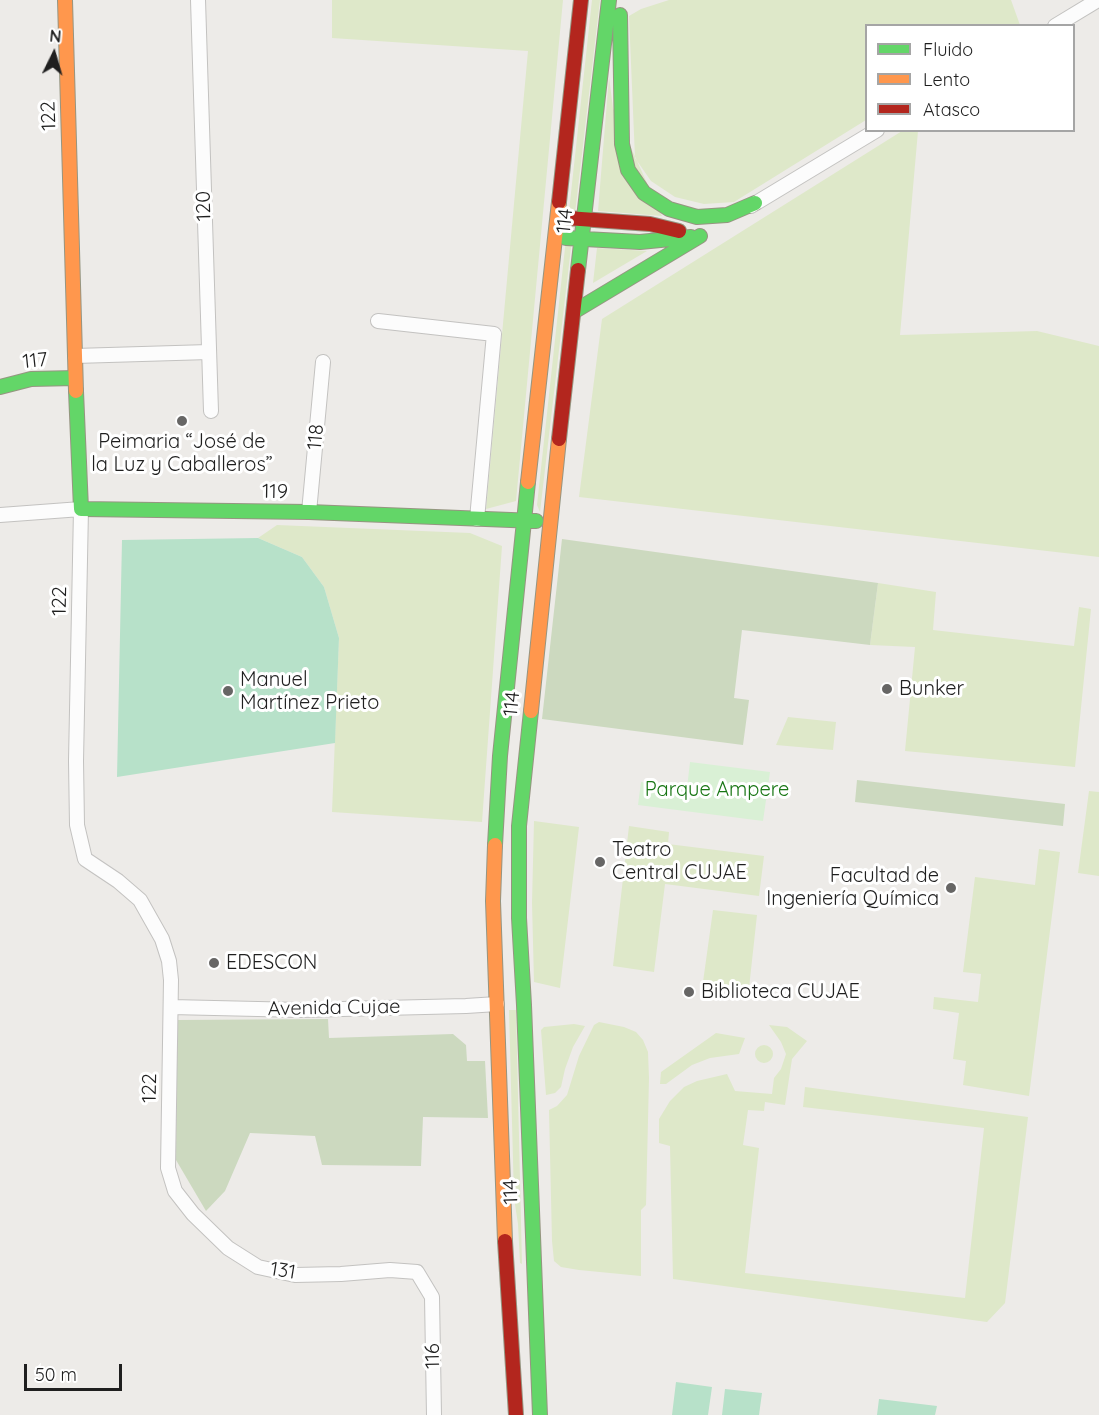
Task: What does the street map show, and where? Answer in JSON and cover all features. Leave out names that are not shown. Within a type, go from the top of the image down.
[{"type":"main road","name":"122","points":[[65,0],[75,378],[81,509]]},
{"type":"main road","name":"114","points":[[516,1415],[503,1208],[493,901],[496,820],[500,756],[524,521],[581,0]]},
{"type":"main road","name":"114","points":[[540,1415],[519,918],[519,826],[550,522],[609,0]]},
{"type":"main road","points":[[620,0],[622,144],[628,170],[644,193],[669,209],[697,217],[727,215],[754,203]]},
{"type":"main road","points":[[558,217],[650,224],[700,236]]},
{"type":"main road","points":[[555,237],[640,242],[700,236]]},
{"type":"main road","points":[[575,311],[700,236]]},
{"type":"main road","name":"117","points":[[0,387],[31,379],[75,378]]},
{"type":"main road","name":"119","points":[[81,509],[309,512],[550,522]]},
{"type":"main road","points":[[508,1286],[534,1288]]},
{"type":"street","name":"120","points":[[198,0],[211,411]]},
{"type":"street","points":[[1058,24],[1098,0]]},
{"type":"street","points":[[700,236],[874,132]]},
{"type":"street","points":[[378,321],[494,334],[477,519]]},
{"type":"street","points":[[75,356],[209,351]]},
{"type":"street","name":"118","points":[[309,512],[323,362]]},
{"type":"street","name":"119","points":[[0,515],[81,509]]},
{"type":"street","name":"122","points":[[81,509],[76,761],[77,825],[85,859],[118,881],[140,900],[162,939],[169,961],[171,1007],[168,1168]]},
{"type":"street","name":"Avenida Cujae","points":[[171,1007],[301,1010],[497,1004]]},
{"type":"street","name":"131","points":[[168,1168],[175,1191],[193,1214],[228,1248],[258,1267],[295,1275],[341,1274],[390,1269],[417,1272],[432,1297]]},
{"type":"street","name":"116","points":[[432,1297],[434,1415]]},
{"type":"green space","points":[[332,0],[563,0],[516,501],[486,509],[528,51],[332,38]]},
{"type":"green space","points":[[592,0],[600,0],[540,512],[537,505]]},
{"type":"green space","points":[[669,0],[1011,0],[1020,24],[865,24],[865,121],[734,202],[704,204],[675,197],[651,181],[635,158],[629,16],[641,9]]},
{"type":"green space","points":[[609,77],[613,108],[662,216],[598,211]]},
{"type":"green space","points":[[900,132],[918,132],[900,335],[1037,331],[1099,346],[1099,557],[579,497],[602,319]]},
{"type":"green space","points":[[597,248],[647,251],[593,283]]},
{"type":"green space","points":[[277,525],[470,533],[502,546],[482,822],[332,812],[339,638],[324,587],[302,557],[258,538]]},
{"type":"green space","name":"Manuel Martínez Prieto","points":[[258,538],[302,557],[324,587],[339,638],[335,743],[117,777],[122,540]]},
{"type":"green space","points":[[562,539],[878,583],[870,645],[742,630],[734,698],[749,700],[743,745],[542,719]]},
{"type":"green space","points":[[878,583],[936,592],[933,630],[1074,646],[1079,607],[1091,609],[1075,767],[905,751],[915,647],[870,645]]},
{"type":"green space","points":[[788,717],[836,722],[833,750],[776,745]]},
{"type":"green space","name":"Parque Ampere","points":[[690,762],[770,772],[763,821],[638,805],[641,782],[687,788]]},
{"type":"green space","points":[[857,780],[1065,804],[1063,826],[855,802]]},
{"type":"green space","points":[[1089,791],[1099,792],[1099,876],[1078,873]]},
{"type":"green space","points":[[534,821],[579,827],[560,988],[534,982],[532,903]]},
{"type":"green space","points":[[629,826],[669,832],[668,844],[764,856],[759,896],[665,884],[654,972],[613,966]]},
{"type":"green space","points":[[1039,849],[1060,852],[1029,1096],[963,1085],[966,1061],[953,1059],[959,1013],[933,1009],[934,997],[978,1002],[981,974],[963,972],[975,877],[1035,885]]},
{"type":"green space","points":[[713,910],[757,915],[749,988],[703,982]]},
{"type":"green space","points":[[509,1010],[516,1010],[522,1264],[520,1263],[514,1198]]},
{"type":"green space","points":[[328,1019],[329,1038],[453,1034],[466,1045],[467,1061],[485,1061],[488,1118],[423,1117],[421,1166],[322,1165],[315,1136],[250,1133],[225,1191],[206,1211],[176,1160],[177,1020]]},
{"type":"green space","points":[[599,1022],[636,1032],[643,1040],[648,1052],[646,1205],[641,1210],[641,1276],[561,1267],[554,1261],[549,1110],[557,1106],[567,1095],[579,1056],[594,1025]]},
{"type":"green space","points":[[574,1024],[585,1026],[573,1047],[561,1087],[555,1093],[546,1095],[541,1030],[544,1027]]},
{"type":"green space","points":[[769,1025],[787,1027],[807,1041],[792,1059],[785,1105],[765,1102],[764,1111],[748,1110],[743,1145],[759,1148],[745,1273],[965,1298],[984,1128],[803,1107],[805,1087],[1028,1117],[1005,1303],[987,1322],[673,1279],[670,1146],[659,1143],[659,1119],[670,1101],[684,1087],[697,1081],[727,1074],[735,1091],[772,1094],[774,1078],[781,1069],[786,1054]]},
{"type":"green space","points":[[716,1033],[745,1038],[739,1054],[710,1058],[692,1065],[666,1084],[660,1084],[661,1072]]},
{"type":"green space","points":[[760,1045],[768,1045],[773,1050],[771,1061],[760,1063],[755,1058],[755,1050]]},
{"type":"green space","points":[[676,1382],[712,1387],[708,1415],[672,1415]]},
{"type":"green space","points":[[725,1389],[762,1393],[759,1415],[722,1415]]},
{"type":"green space","points":[[879,1399],[937,1406],[935,1415],[877,1415]]},
{"type":"traffic: fast","points":[[578,270],[609,0]]},
{"type":"traffic: fast","points":[[620,15],[622,144],[628,170],[644,193],[669,209],[697,217],[727,215],[755,203]]},
{"type":"traffic: fast","points":[[575,311],[700,236]]},
{"type":"traffic: fast","points":[[566,238],[640,242],[691,237]]},
{"type":"traffic: fast","points":[[0,387],[31,379],[75,378]]},
{"type":"traffic: fast","points":[[76,391],[81,509],[309,512],[536,521]]},
{"type":"traffic: fast","points":[[495,845],[500,756],[528,482]]},
{"type":"traffic: fast","points":[[531,711],[519,826],[519,918],[540,1415]]},
{"type":"traffic: slow","points":[[65,0],[76,391]]},
{"type":"traffic: slow","points":[[528,482],[559,202]]},
{"type":"traffic: slow","points":[[531,711],[559,439]]},
{"type":"traffic: slow","points":[[495,845],[493,901],[505,1241]]},
{"type":"traffic: jam","points":[[559,202],[581,0]]},
{"type":"traffic: jam","points":[[567,218],[650,224],[679,231]]},
{"type":"traffic: jam","points":[[559,439],[578,270]]},
{"type":"traffic: jam","points":[[505,1241],[516,1415]]},
{"type":"place","name":"Peimaria “José de la Luz y Caballeros”","points":[[182,421]]},
{"type":"place","name":"Bunker","points":[[887,689]]},
{"type":"place","name":"Manuel Martínez Prieto","points":[[228,691]]},
{"type":"place","name":"Teatro Central CUJAE","points":[[600,862]]},
{"type":"place","name":"Facultad de Ingeniería Química","points":[[951,888]]},
{"type":"place","name":"EDESCON","points":[[214,963]]},
{"type":"place","name":"Biblioteca CUJAE","points":[[689,992]]}]
